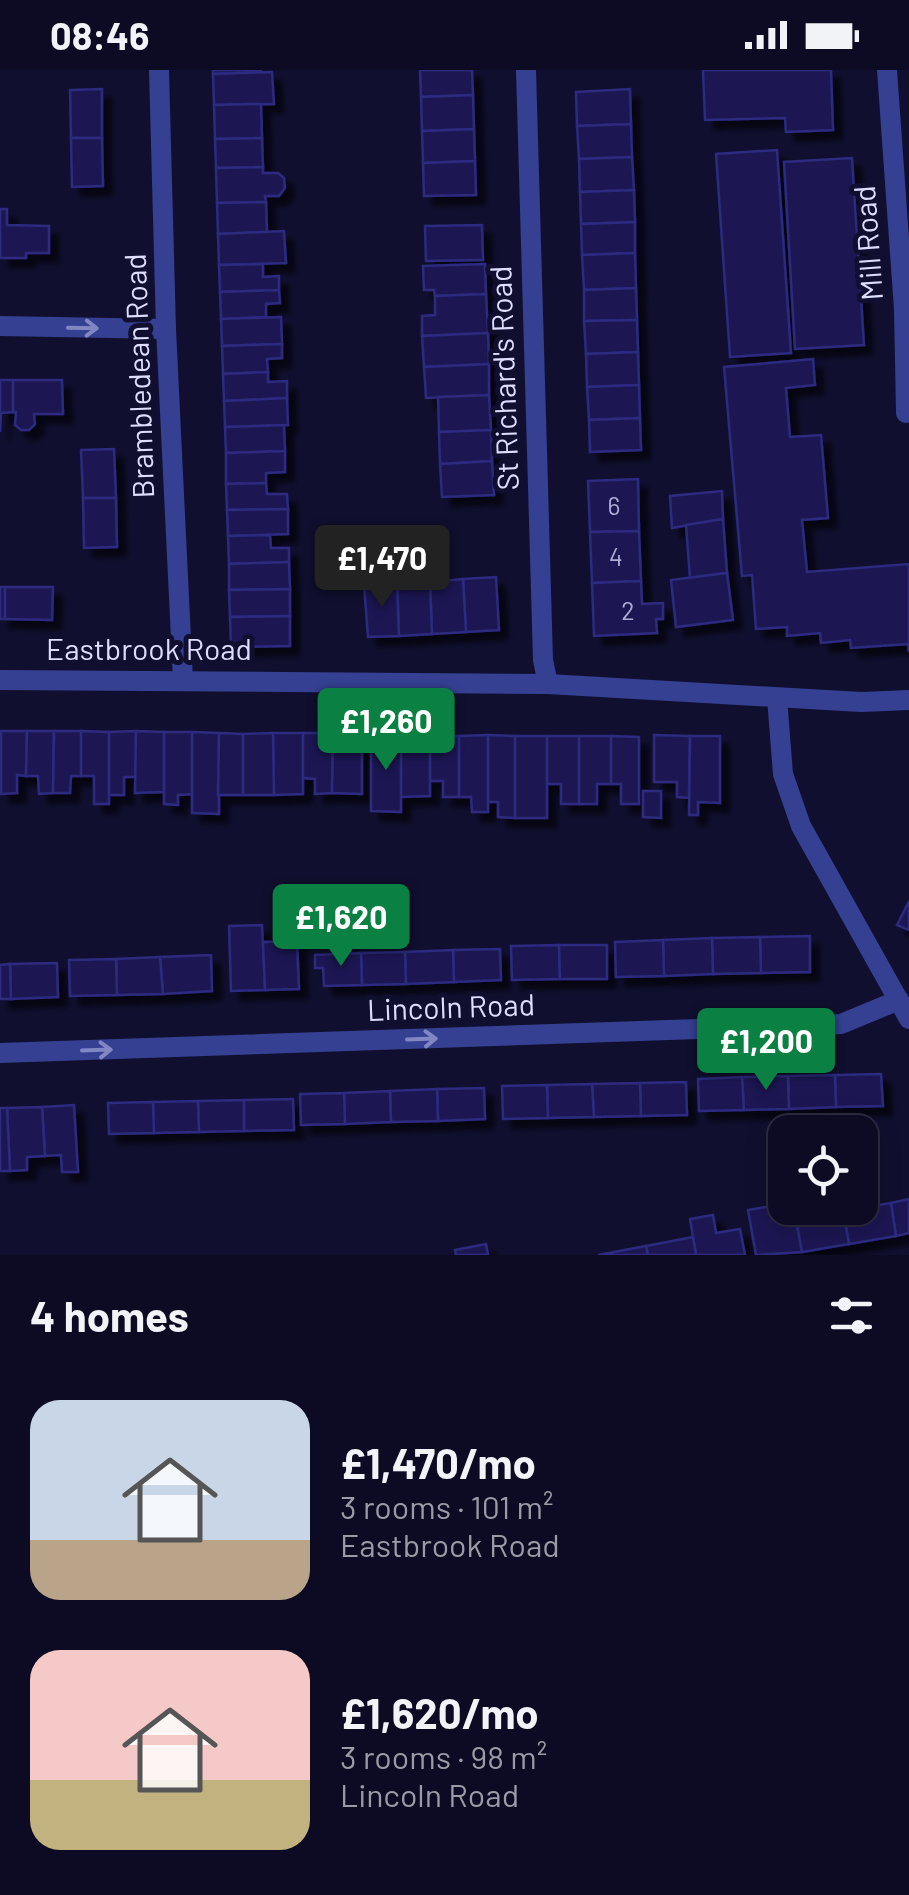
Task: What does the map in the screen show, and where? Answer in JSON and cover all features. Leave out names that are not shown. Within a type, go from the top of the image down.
[{"type":"street","name":"Brambledean Road","points":[[159,70],[166,329],[183,680]]},
{"type":"street","name":"St Richard's Road","points":[[526,70],[544,660],[548,684]]},
{"type":"street","name":"Mill Road","points":[[887,70],[904,309],[906,413]]},
{"type":"street","points":[[0,326],[166,329]]},
{"type":"street","name":"Eastbrook Road","points":[[0,680],[548,684],[861,702],[909,700]]},
{"type":"street","points":[[777,698],[783,774],[801,826],[904,1010]]},
{"type":"street","name":"Lincoln Road","points":[[0,1053],[842,1024],[904,1010]]},
{"type":"building","points":[[213,70],[261,70],[261,72],[213,74]]},
{"type":"building","points":[[420,70],[472,70],[473,95],[421,97]]},
{"type":"building","points":[[703,70],[831,70],[833,130],[786,132],[785,118],[705,120]]},
{"type":"building","points":[[272,72],[274,104],[214,105],[213,74]]},
{"type":"building","points":[[102,89],[102,138],[71,138],[70,90]]},
{"type":"building","points":[[630,89],[631,124],[577,126],[576,92]]},
{"type":"building","points":[[473,95],[474,129],[422,131],[421,97]]},
{"type":"building","points":[[261,104],[262,138],[215,139],[214,105]]},
{"type":"building","points":[[631,124],[632,157],[579,159],[577,126]]},
{"type":"building","points":[[474,129],[475,161],[423,163],[422,131]]},
{"type":"building","points":[[71,138],[102,138],[103,186],[72,187]]},
{"type":"building","points":[[262,138],[263,167],[216,168],[215,139]]},
{"type":"building","points":[[777,150],[791,353],[730,357],[716,154]]},
{"type":"building","points":[[632,157],[634,190],[580,192],[579,159]]},
{"type":"building","points":[[852,158],[864,345],[795,349],[784,162]]},
{"type":"building","points":[[475,161],[476,195],[424,196],[423,163]]},
{"type":"building","points":[[263,167],[263,173],[278,173],[284,178],[285,188],[279,196],[265,196],[266,202],[217,203],[216,168]]},
{"type":"building","points":[[634,190],[635,222],[581,224],[580,192]]},
{"type":"building","points":[[266,202],[267,232],[218,234],[217,203]]},
{"type":"building","points":[[0,209],[7,209],[7,225],[49,226],[49,253],[0,258]]},
{"type":"building","points":[[635,222],[635,253],[582,255],[581,224]]},
{"type":"building","points":[[482,225],[483,260],[426,261],[425,226]]},
{"type":"building","points":[[284,231],[286,263],[219,265],[218,234]]},
{"type":"building","points":[[635,253],[636,288],[584,290],[582,255]]},
{"type":"building","points":[[263,264],[263,277],[279,276],[279,290],[220,292],[219,265]]},
{"type":"building","points":[[485,264],[486,294],[435,296],[434,290],[424,290],[423,266]]},
{"type":"building","points":[[636,288],[637,320],[584,321],[584,290]]},
{"type":"building","points":[[279,290],[280,303],[266,304],[266,317],[221,319],[220,292]]},
{"type":"building","points":[[486,294],[488,333],[422,336],[422,316],[435,315],[435,296]]},
{"type":"building","points":[[281,317],[282,344],[222,346],[221,319]]},
{"type":"building","points":[[637,320],[638,352],[586,354],[584,321]]},
{"type":"building","points":[[488,333],[489,364],[424,367],[422,336]]},
{"type":"building","points":[[282,344],[282,358],[267,359],[268,372],[223,374],[222,346]]},
{"type":"building","points":[[638,352],[639,385],[587,387],[586,354]]},
{"type":"building","points":[[813,359],[815,385],[786,388],[790,437],[821,435],[828,518],[802,520],[807,572],[909,564],[909,652],[908,644],[851,648],[850,640],[821,643],[820,633],[787,636],[787,627],[756,629],[752,575],[742,576],[724,367]]},
{"type":"building","points":[[489,364],[489,395],[426,398],[424,367]]},
{"type":"building","points":[[268,372],[268,382],[287,381],[287,398],[224,401],[223,374]]},
{"type":"building","points":[[0,380],[13,380],[13,412],[1,413],[0,432]]},
{"type":"building","points":[[13,380],[62,380],[63,414],[34,414],[35,424],[29,430],[21,430],[15,425]]},
{"type":"building","points":[[639,385],[640,418],[589,420],[587,387]]},
{"type":"building","points":[[489,395],[491,430],[439,432],[438,397]]},
{"type":"building","points":[[287,398],[288,425],[225,427],[224,401]]},
{"type":"building","points":[[640,418],[641,450],[590,452],[589,420]]},
{"type":"building","points":[[284,425],[285,451],[226,453],[225,427]]},
{"type":"building","points":[[491,430],[492,461],[440,464],[439,432]]},
{"type":"building","points":[[114,449],[116,498],[83,498],[81,450]]},
{"type":"building","points":[[285,451],[285,472],[266,473],[266,483],[226,484],[226,453]]},
{"type":"building","points":[[492,461],[494,495],[442,497],[440,464]]},
{"type":"building","points":[[638,479],[639,531],[590,532],[588,481]]},
{"type":"building","points":[[266,483],[267,494],[287,494],[288,509],[227,510],[226,484]]},
{"type":"building","points":[[722,491],[723,519],[672,528],[670,496]]},
{"type":"building","points":[[83,498],[116,498],[117,547],[84,548]]},
{"type":"building","points":[[288,509],[288,534],[228,536],[227,510]]},
{"type":"building","points":[[723,519],[727,573],[690,578],[686,525]]},
{"type":"building","points":[[639,531],[641,581],[592,583],[590,532]]},
{"type":"building","points":[[270,535],[271,548],[289,548],[289,562],[229,564],[228,536]]},
{"type":"building","points":[[289,562],[290,589],[229,590],[229,564]]},
{"type":"building","points":[[727,573],[733,620],[676,627],[671,580]]},
{"type":"building","points":[[496,577],[499,630],[466,632],[463,579]]},
{"type":"building","points":[[463,579],[466,632],[432,634],[430,582]]},
{"type":"building","points":[[641,581],[642,604],[663,603],[663,619],[656,619],[657,633],[594,636],[592,583]]},
{"type":"building","points":[[430,582],[432,634],[399,636],[397,584]]},
{"type":"building","points":[[397,584],[399,636],[368,637],[364,585]]},
{"type":"building","points":[[0,587],[5,587],[5,619],[0,619]]},
{"type":"building","points":[[5,587],[53,587],[52,620],[5,619]]},
{"type":"building","points":[[290,589],[290,616],[230,617],[229,590]]},
{"type":"building","points":[[290,616],[290,646],[231,647],[230,617]]},
{"type":"building","points":[[1,731],[27,731],[26,776],[17,775],[17,793],[1,794]]},
{"type":"building","points":[[27,731],[54,731],[53,793],[39,794],[38,776],[26,776]]},
{"type":"building","points":[[54,731],[81,731],[81,776],[71,776],[70,793],[53,793]]},
{"type":"building","points":[[81,731],[109,732],[109,804],[94,804],[94,776],[81,776]]},
{"type":"building","points":[[136,731],[136,777],[124,777],[124,795],[109,795],[109,732]]},
{"type":"building","points":[[136,731],[164,732],[164,792],[135,793]]},
{"type":"building","points":[[164,732],[192,732],[193,794],[178,795],[178,805],[164,804]]},
{"type":"building","points":[[192,732],[219,733],[219,814],[192,813]]},
{"type":"building","points":[[219,733],[243,734],[243,795],[218,795]]},
{"type":"building","points":[[273,733],[303,733],[303,794],[274,795]]},
{"type":"building","points":[[273,733],[274,795],[243,795],[243,734]]},
{"type":"building","points":[[303,733],[333,733],[332,793],[315,794],[315,779],[303,778]]},
{"type":"building","points":[[333,733],[362,733],[362,794],[332,793]]},
{"type":"building","points":[[371,735],[401,735],[401,812],[371,811]]},
{"type":"building","points":[[401,735],[430,736],[430,796],[401,797]]},
{"type":"building","points":[[488,735],[488,812],[472,812],[471,797],[459,797],[459,736]]},
{"type":"building","points":[[488,735],[515,736],[515,818],[498,817],[498,802],[488,802]]},
{"type":"building","points":[[654,735],[690,736],[689,798],[677,797],[677,782],[654,782]]},
{"type":"building","points":[[430,736],[459,736],[459,797],[443,797],[443,781],[430,781]]},
{"type":"building","points":[[515,736],[547,736],[547,818],[515,818]]},
{"type":"building","points":[[547,736],[579,736],[579,804],[561,804],[561,784],[547,784]]},
{"type":"building","points":[[579,736],[611,736],[611,784],[597,784],[597,804],[579,804]]},
{"type":"building","points":[[611,736],[639,737],[639,804],[621,804],[621,784],[611,784]]},
{"type":"building","points":[[690,736],[720,736],[720,803],[698,802],[698,815],[689,815]]},
{"type":"building","points":[[643,791],[661,791],[661,818],[643,817]]},
{"type":"building","points":[[909,901],[909,930],[897,925]]},
{"type":"building","points":[[262,925],[265,990],[231,991],[229,926]]},
{"type":"building","points":[[810,936],[810,972],[761,973],[760,937]]},
{"type":"building","points":[[760,937],[761,973],[713,974],[712,938]]},
{"type":"building","points":[[712,938],[713,974],[664,976],[663,940]]},
{"type":"building","points":[[663,940],[664,976],[616,977],[615,942]]},
{"type":"building","points":[[297,941],[299,989],[265,990],[263,942]]},
{"type":"building","points":[[559,945],[560,979],[512,980],[511,946]]},
{"type":"building","points":[[559,945],[607,945],[607,979],[560,979]]},
{"type":"building","points":[[500,949],[501,980],[454,982],[453,950]]},
{"type":"building","points":[[453,950],[454,982],[406,984],[405,952]]},
{"type":"building","points":[[405,952],[406,984],[362,985],[361,953]]},
{"type":"building","points":[[361,953],[362,985],[324,986],[323,968],[315,968],[315,955]]},
{"type":"building","points":[[211,955],[212,991],[163,994],[160,957]]},
{"type":"building","points":[[160,957],[163,994],[117,995],[116,959]]},
{"type":"building","points":[[116,959],[117,995],[70,996],[69,960]]},
{"type":"building","points":[[57,963],[58,997],[11,999],[10,964]]},
{"type":"building","points":[[10,964],[11,999],[0,999],[0,965]]},
{"type":"building","points":[[881,1074],[883,1106],[836,1107],[835,1075]]},
{"type":"building","points":[[835,1075],[836,1107],[789,1109],[788,1076]]},
{"type":"building","points":[[788,1076],[789,1109],[744,1110],[742,1077]]},
{"type":"building","points":[[742,1077],[744,1110],[699,1111],[698,1079]]},
{"type":"building","points":[[686,1082],[687,1115],[641,1116],[640,1083]]},
{"type":"building","points":[[640,1083],[641,1116],[594,1117],[592,1084]]},
{"type":"building","points":[[592,1084],[594,1117],[548,1118],[547,1085]]},
{"type":"building","points":[[547,1085],[548,1118],[503,1119],[502,1086]]},
{"type":"building","points":[[484,1088],[485,1119],[438,1121],[437,1089]]},
{"type":"building","points":[[437,1089],[438,1121],[391,1122],[390,1091]]},
{"type":"building","points":[[390,1091],[391,1122],[345,1124],[344,1093]]},
{"type":"building","points":[[344,1093],[345,1124],[301,1125],[300,1094]]},
{"type":"building","points":[[293,1099],[294,1130],[244,1131],[244,1100]]},
{"type":"building","points":[[244,1100],[244,1131],[199,1132],[198,1101]]},
{"type":"building","points":[[198,1101],[199,1132],[154,1133],[153,1102]]},
{"type":"building","points":[[153,1102],[154,1133],[109,1134],[108,1103]]},
{"type":"building","points":[[74,1105],[78,1172],[62,1172],[61,1155],[45,1156],[42,1107]]},
{"type":"building","points":[[42,1107],[45,1156],[27,1157],[27,1170],[10,1171],[7,1108]]},
{"type":"building","points":[[0,1108],[7,1108],[10,1171],[0,1171]]},
{"type":"building","points":[[909,1199],[909,1233],[896,1236],[891,1203]]},
{"type":"building","points":[[891,1203],[896,1236],[849,1244],[846,1225],[878,1225],[878,1205]]},
{"type":"building","points":[[768,1207],[768,1225],[797,1225],[802,1252],[756,1255],[748,1210]]},
{"type":"building","points":[[713,1215],[716,1233],[740,1229],[745,1255],[696,1255],[690,1219]]},
{"type":"building","points":[[797,1225],[846,1225],[849,1244],[802,1252]]},
{"type":"building","points":[[693,1237],[696,1255],[648,1255],[646,1246]]},
{"type":"building","points":[[486,1244],[488,1255],[456,1255],[455,1250]]},
{"type":"building","points":[[646,1246],[648,1255],[598,1255]]}]
